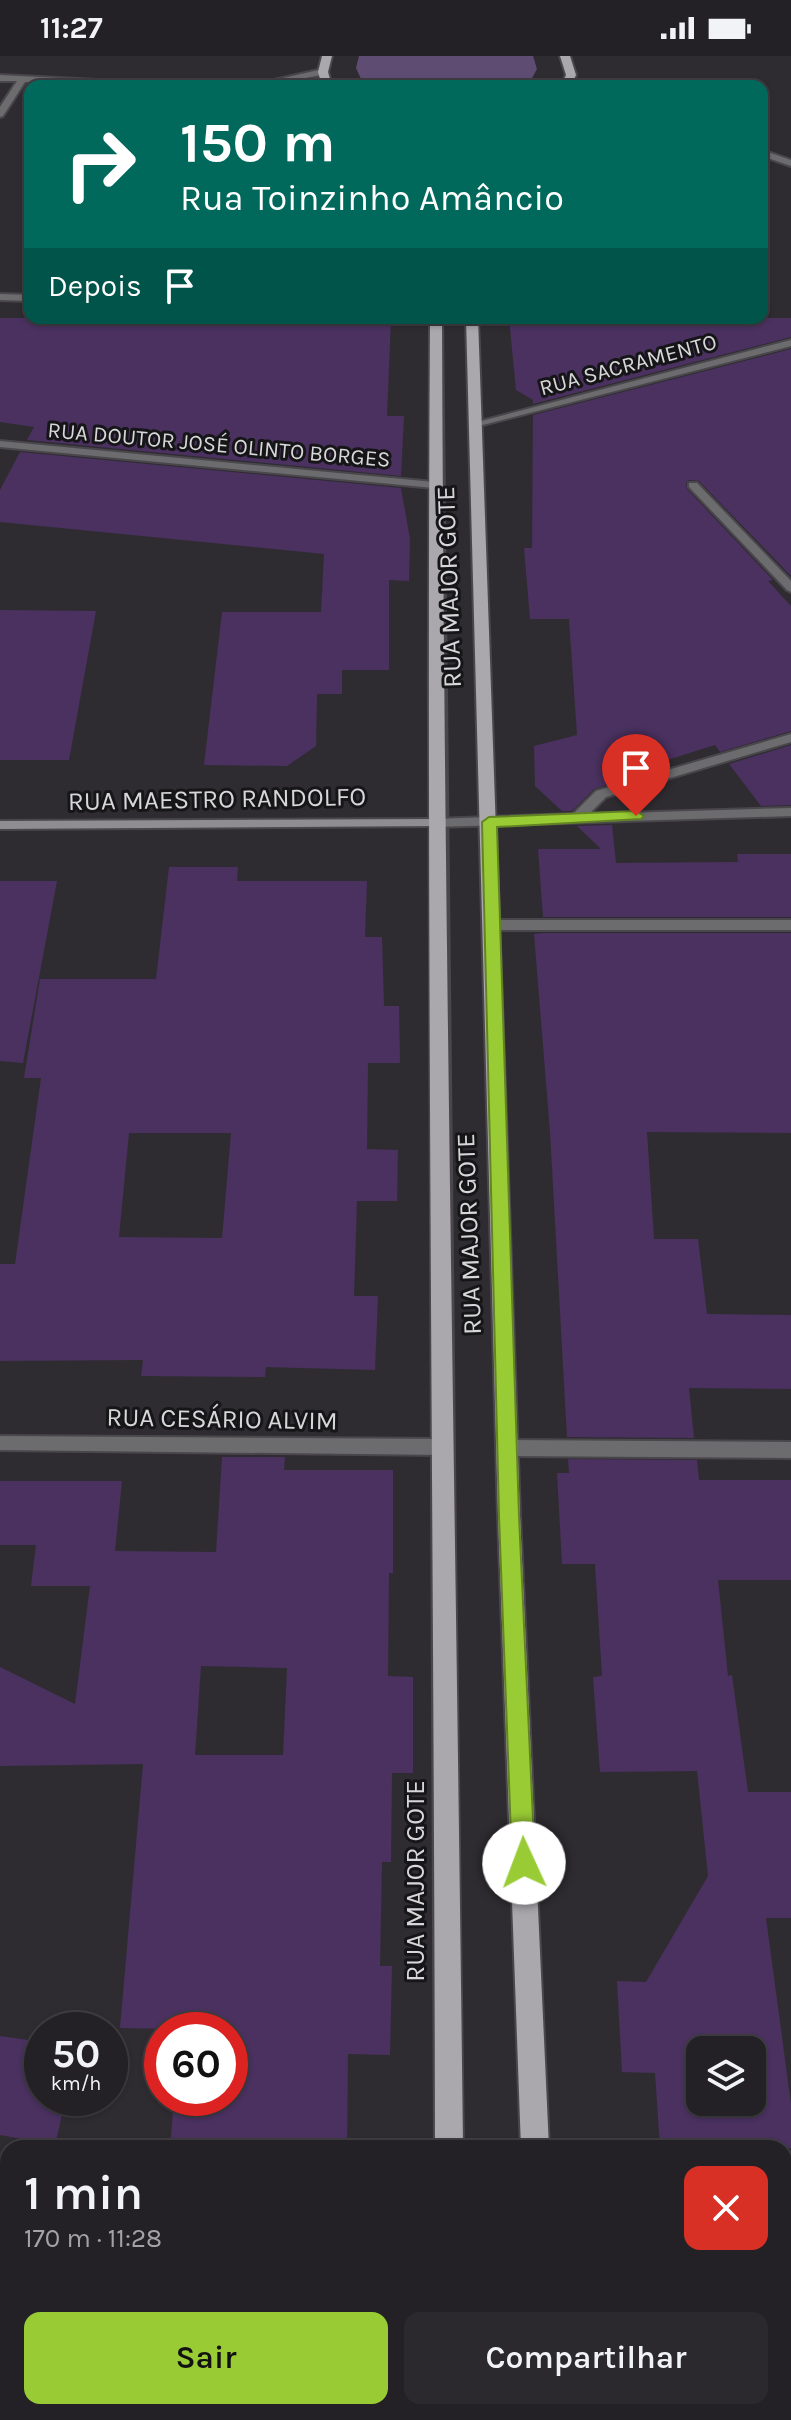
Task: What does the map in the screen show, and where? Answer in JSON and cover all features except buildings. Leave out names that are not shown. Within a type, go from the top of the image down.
[{"type":"main road","points":[[325,80],[323,72],[327,56]]},
{"type":"main road","points":[[565,56],[571,75],[569,80]]},
{"type":"main road","name":"RUA MAJOR GOTE","points":[[436,324],[435,823],[449,2140]]},
{"type":"main road","name":"RUA MAJOR GOTE","points":[[472,324],[507,1448],[535,2140]]},
{"type":"street","points":[[282,80],[323,72]]},
{"type":"street","points":[[0,78],[42,80]]},
{"type":"street","points":[[0,114],[23,79]]},
{"type":"street","points":[[768,155],[791,163]]},
{"type":"street","points":[[0,297],[24,298]]},
{"type":"street","name":"RUA SACRAMENTO","points":[[475,424],[791,343]]},
{"type":"street","name":"RUA DOUTOR JOSÉ OLINTO BORGES","points":[[0,444],[434,485]]},
{"type":"street","points":[[693,485],[791,588]]},
{"type":"street","points":[[578,817],[601,794],[791,738]]},
{"type":"street","points":[[435,823],[791,812]]},
{"type":"street","name":"RUA MAESTRO RANDOLFO","points":[[0,825],[435,823]]},
{"type":"street","points":[[493,925],[791,925]]},
{"type":"street","name":"RUA CESÁRIO ALVIM","points":[[0,1443],[444,1447]]},
{"type":"street","points":[[507,1448],[791,1450]]},
{"type":"shaded area","points":[[359,56],[533,56],[537,69],[531,80],[362,80],[356,68]]},
{"type":"route","points":[[524,1863],[509,1516],[489,822],[636,816]]}]
